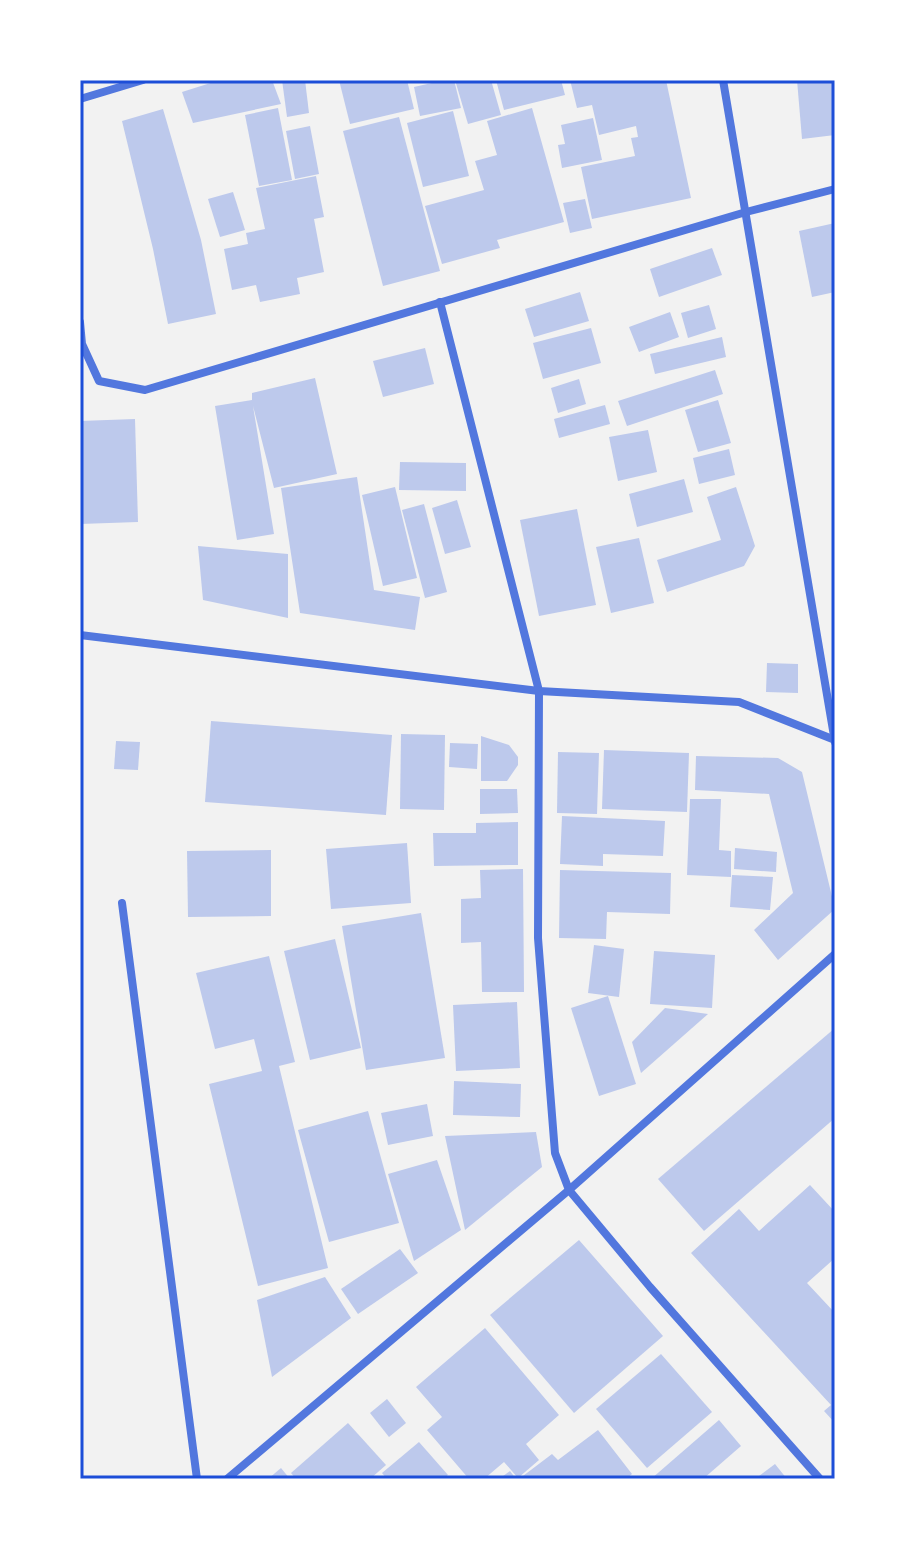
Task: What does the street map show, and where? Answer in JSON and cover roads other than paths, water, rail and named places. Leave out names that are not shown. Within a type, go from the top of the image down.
[{"type":"street","points":[[80,99],[143,80]]},
{"type":"street","points":[[723,80],[835,741]]},
{"type":"street","points":[[80,322],[82,344],[99,381],[145,390],[746,212],[835,189]]},
{"type":"street","points":[[440,302],[539,691],[538,938],[555,1153],[569,1190],[650,1287],[820,1479]]},
{"type":"street","points":[[80,635],[539,691],[739,702],[835,741]]},
{"type":"street","points":[[122,903],[197,1479]]},
{"type":"street","points":[[227,1479],[569,1190],[835,954]]}]
